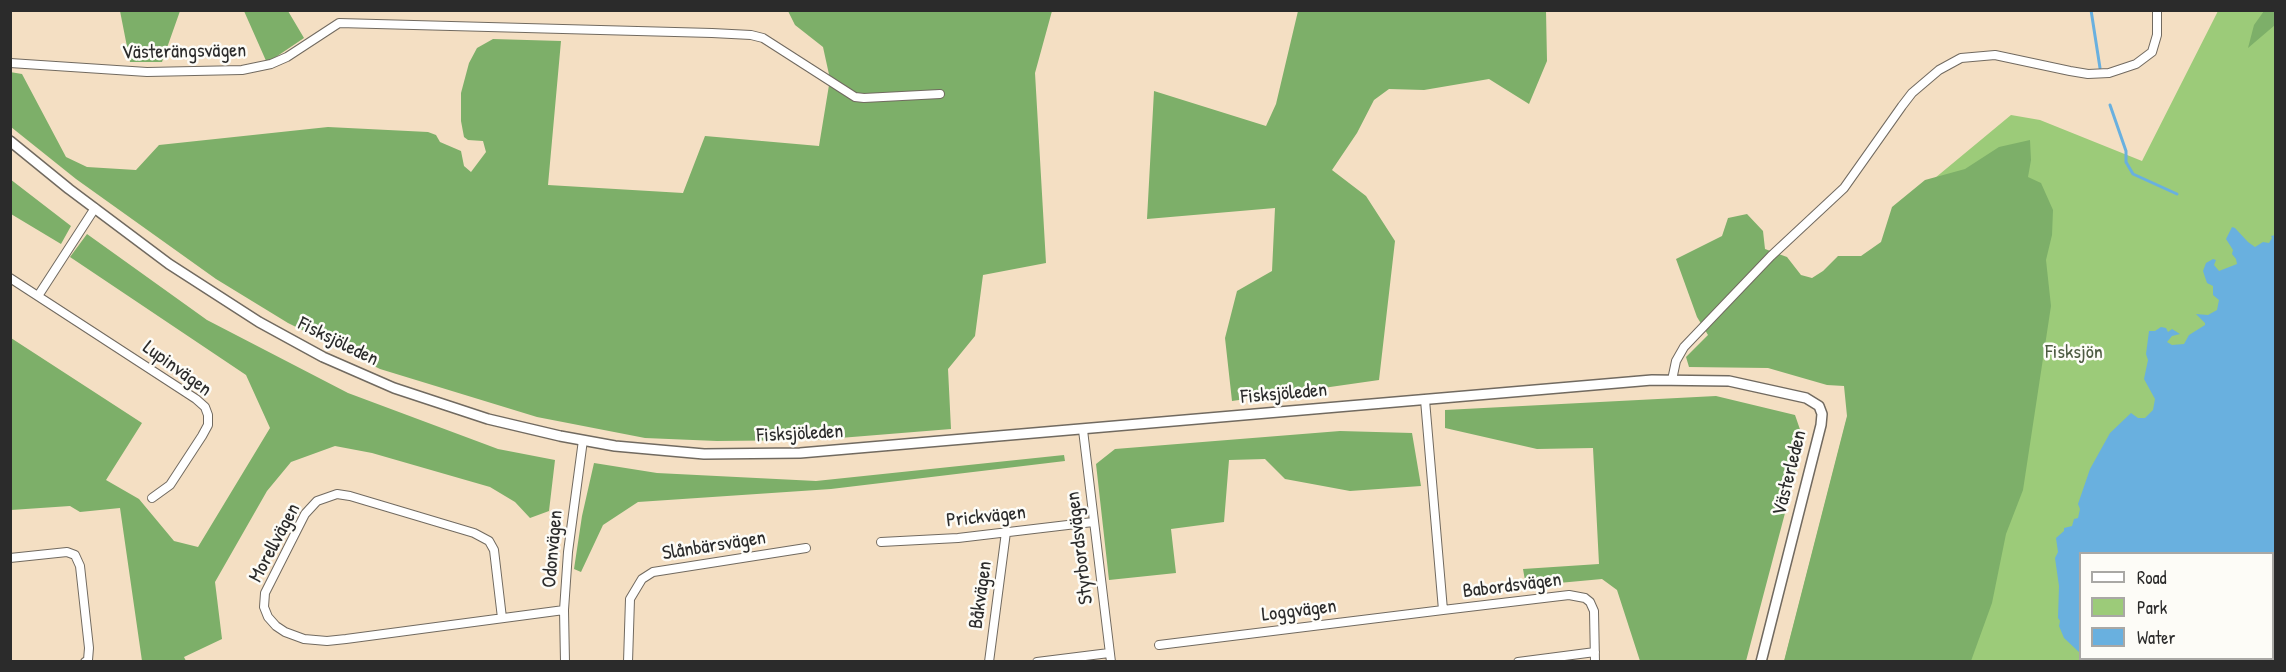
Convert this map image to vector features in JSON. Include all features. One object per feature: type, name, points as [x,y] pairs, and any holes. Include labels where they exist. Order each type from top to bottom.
[{"type":"street","points":[[1672,380],[1676,361],[1684,347],[1771,256],[1844,188],[1912,93],[1939,70],[1961,58],[1995,55],[2088,74],[2109,73],[2136,64],[2152,52],[2157,35],[2157,10]]},
{"type":"street","name":"Västerängsvägen","points":[[10,63],[147,72],[242,70],[271,64],[287,57],[339,23],[712,33],[751,35],[763,38],[855,97],[940,94]]},
{"type":"street","name":"Fisksjöleden","points":[[10,141],[169,264],[291,340],[355,372],[431,402],[488,419],[583,440],[674,452],[771,454],[1672,380]]},
{"type":"street","points":[[38,296],[95,208]]},
{"type":"street","name":"Lupinvägen","points":[[10,278],[205,407],[208,425],[202,436],[170,485],[153,498]]},
{"type":"street","name":"Västerleden","points":[[1672,380],[1709,379],[1758,386],[1806,398],[1819,406],[1821,414],[1815,448],[1761,662]]},
{"type":"street","name":"Babordsvägen","points":[[1425,400],[1443,610],[1577,595],[1590,602],[1594,611],[1595,662]]},
{"type":"street","name":"Styrbordsvägen","points":[[1083,430],[1110,657]]},
{"type":"street","name":"Odonvägen","points":[[565,662],[564,610],[572,514],[583,440]]},
{"type":"street","name":"Morellvägen","points":[[502,618],[494,550],[489,541],[474,533],[337,494],[317,501],[305,514],[265,593],[264,607],[268,617],[276,626],[304,639],[327,641],[564,610]]},
{"type":"street","name":"Prickvägen","points":[[881,542],[958,538],[1093,522]]},
{"type":"street","name":"Båkvägen","points":[[989,662],[1006,532]]},
{"type":"street","name":"Slånbärsvägen","points":[[628,662],[630,599],[642,579],[653,572],[807,548]]},
{"type":"street","points":[[10,558],[67,552],[75,555],[80,566],[89,648],[88,660],[85,662]]},
{"type":"street","name":"Loggvägen","points":[[1159,645],[1443,610]]},
{"type":"street","points":[[1518,662],[1595,652]]},
{"type":"street","points":[[1037,662],[1110,657]]},
{"type":"green space","points":[[120,11],[180,11],[162,62],[130,62]]},
{"type":"green space","points":[[244,11],[288,11],[304,38],[267,63]]},
{"type":"green space","points":[[788,11],[1052,11],[1035,73],[1046,263],[983,275],[975,336],[948,369],[951,429],[815,440],[717,441],[645,438],[537,417],[380,369],[288,323],[216,279],[76,179],[11,127],[10,72],[22,74],[66,157],[87,167],[136,170],[159,145],[328,127],[428,132],[436,135],[440,142],[461,151],[464,166],[471,172],[486,152],[483,141],[468,140],[464,137],[461,121],[461,93],[469,63],[477,48],[493,39],[561,41],[548,185],[683,193],[705,136],[819,146],[830,79],[823,47],[795,25]]},
{"type":"green space","points":[[1298,11],[1546,11],[1547,61],[1529,104],[1489,79],[1424,90],[1389,89],[1374,100],[1357,133],[1332,170],[1366,196],[1395,241],[1379,380],[1232,401],[1225,338],[1237,291],[1272,271],[1275,208],[1147,219],[1154,91],[1266,126],[1276,104]]},
{"type":"green space","name":"Fisksjön","points":[[2218,11],[2275,11],[2275,661],[1784,662],[1858,375],[1935,178],[2011,115],[2040,120],[2142,161]]},
{"type":"green space","points":[[2264,11],[2275,11],[2275,25],[2248,48],[2254,25]]},
{"type":"green space","points":[[2030,140],[2031,160],[2028,177],[2041,183],[2053,210],[2052,235],[2046,260],[2051,306],[2023,490],[2006,534],[1992,603],[1971,661],[1784,661],[1847,416],[1844,386],[1827,385],[1768,368],[1689,367],[1686,357],[1708,335],[1697,317],[1676,259],[1722,236],[1728,218],[1747,214],[1763,231],[1765,249],[1787,257],[1801,275],[1812,278],[1838,256],[1861,256],[1881,242],[1892,207],[1925,180],[1965,169],[1999,147]]},
{"type":"green space","points":[[10,179],[71,226],[61,244],[11,214]]},
{"type":"green space","points":[[87,234],[207,320],[348,393],[498,449],[555,460],[549,511],[530,518],[515,502],[490,487],[372,453],[335,446],[291,462],[267,491],[215,582],[222,639],[184,657],[186,661],[142,661],[120,508],[80,512],[70,506],[11,510],[11,338],[142,423],[106,480],[139,499],[174,541],[198,547],[270,428],[246,375],[70,257]]},
{"type":"green space","points":[[1716,396],[1795,415],[1804,441],[1746,661],[1640,661],[1617,590],[1602,579],[1526,586],[1523,569],[1599,564],[1593,448],[1537,449],[1445,428],[1445,410]]},
{"type":"green space","points":[[1340,431],[1412,433],[1421,486],[1350,491],[1285,479],[1265,459],[1229,460],[1224,522],[1171,529],[1176,573],[1109,580],[1096,464],[1115,449]]},
{"type":"green space","points":[[1064,455],[1065,461],[831,489],[638,502],[603,525],[581,572],[574,569],[582,516],[594,463],[657,473],[816,481]]},
{"type":"water","name":"Fisksjön","points":[[2232,227],[2255,247],[2263,242],[2269,243],[2271,236],[2275,235],[2275,653],[2274,552],[2079,552],[2079,652],[2064,638],[2059,626],[2056,538],[2064,531],[2064,528],[2072,526],[2074,519],[2078,518],[2080,509],[2078,504],[2090,469],[2110,433],[2131,413],[2138,418],[2145,418],[2153,410],[2155,399],[2144,379],[2148,360],[2146,354],[2149,331],[2155,331],[2161,327],[2166,328],[2168,332],[2172,329],[2180,334],[2172,336],[2167,342],[2172,345],[2184,344],[2189,335],[2205,325],[2196,314],[2208,315],[2217,310],[2219,300],[2213,295],[2213,286],[2207,283],[2203,271],[2206,263],[2213,259],[2216,260],[2214,265],[2219,271],[2237,264],[2232,254],[2233,250],[2226,239]]},
{"type":"water","points":[[2084,660],[2264,661],[2084,662]]},
{"type":"waterway","points":[[2091,10],[2100,68]]},
{"type":"waterway","points":[[2110,105],[2126,151],[2126,162],[2133,174],[2177,194]]}]
